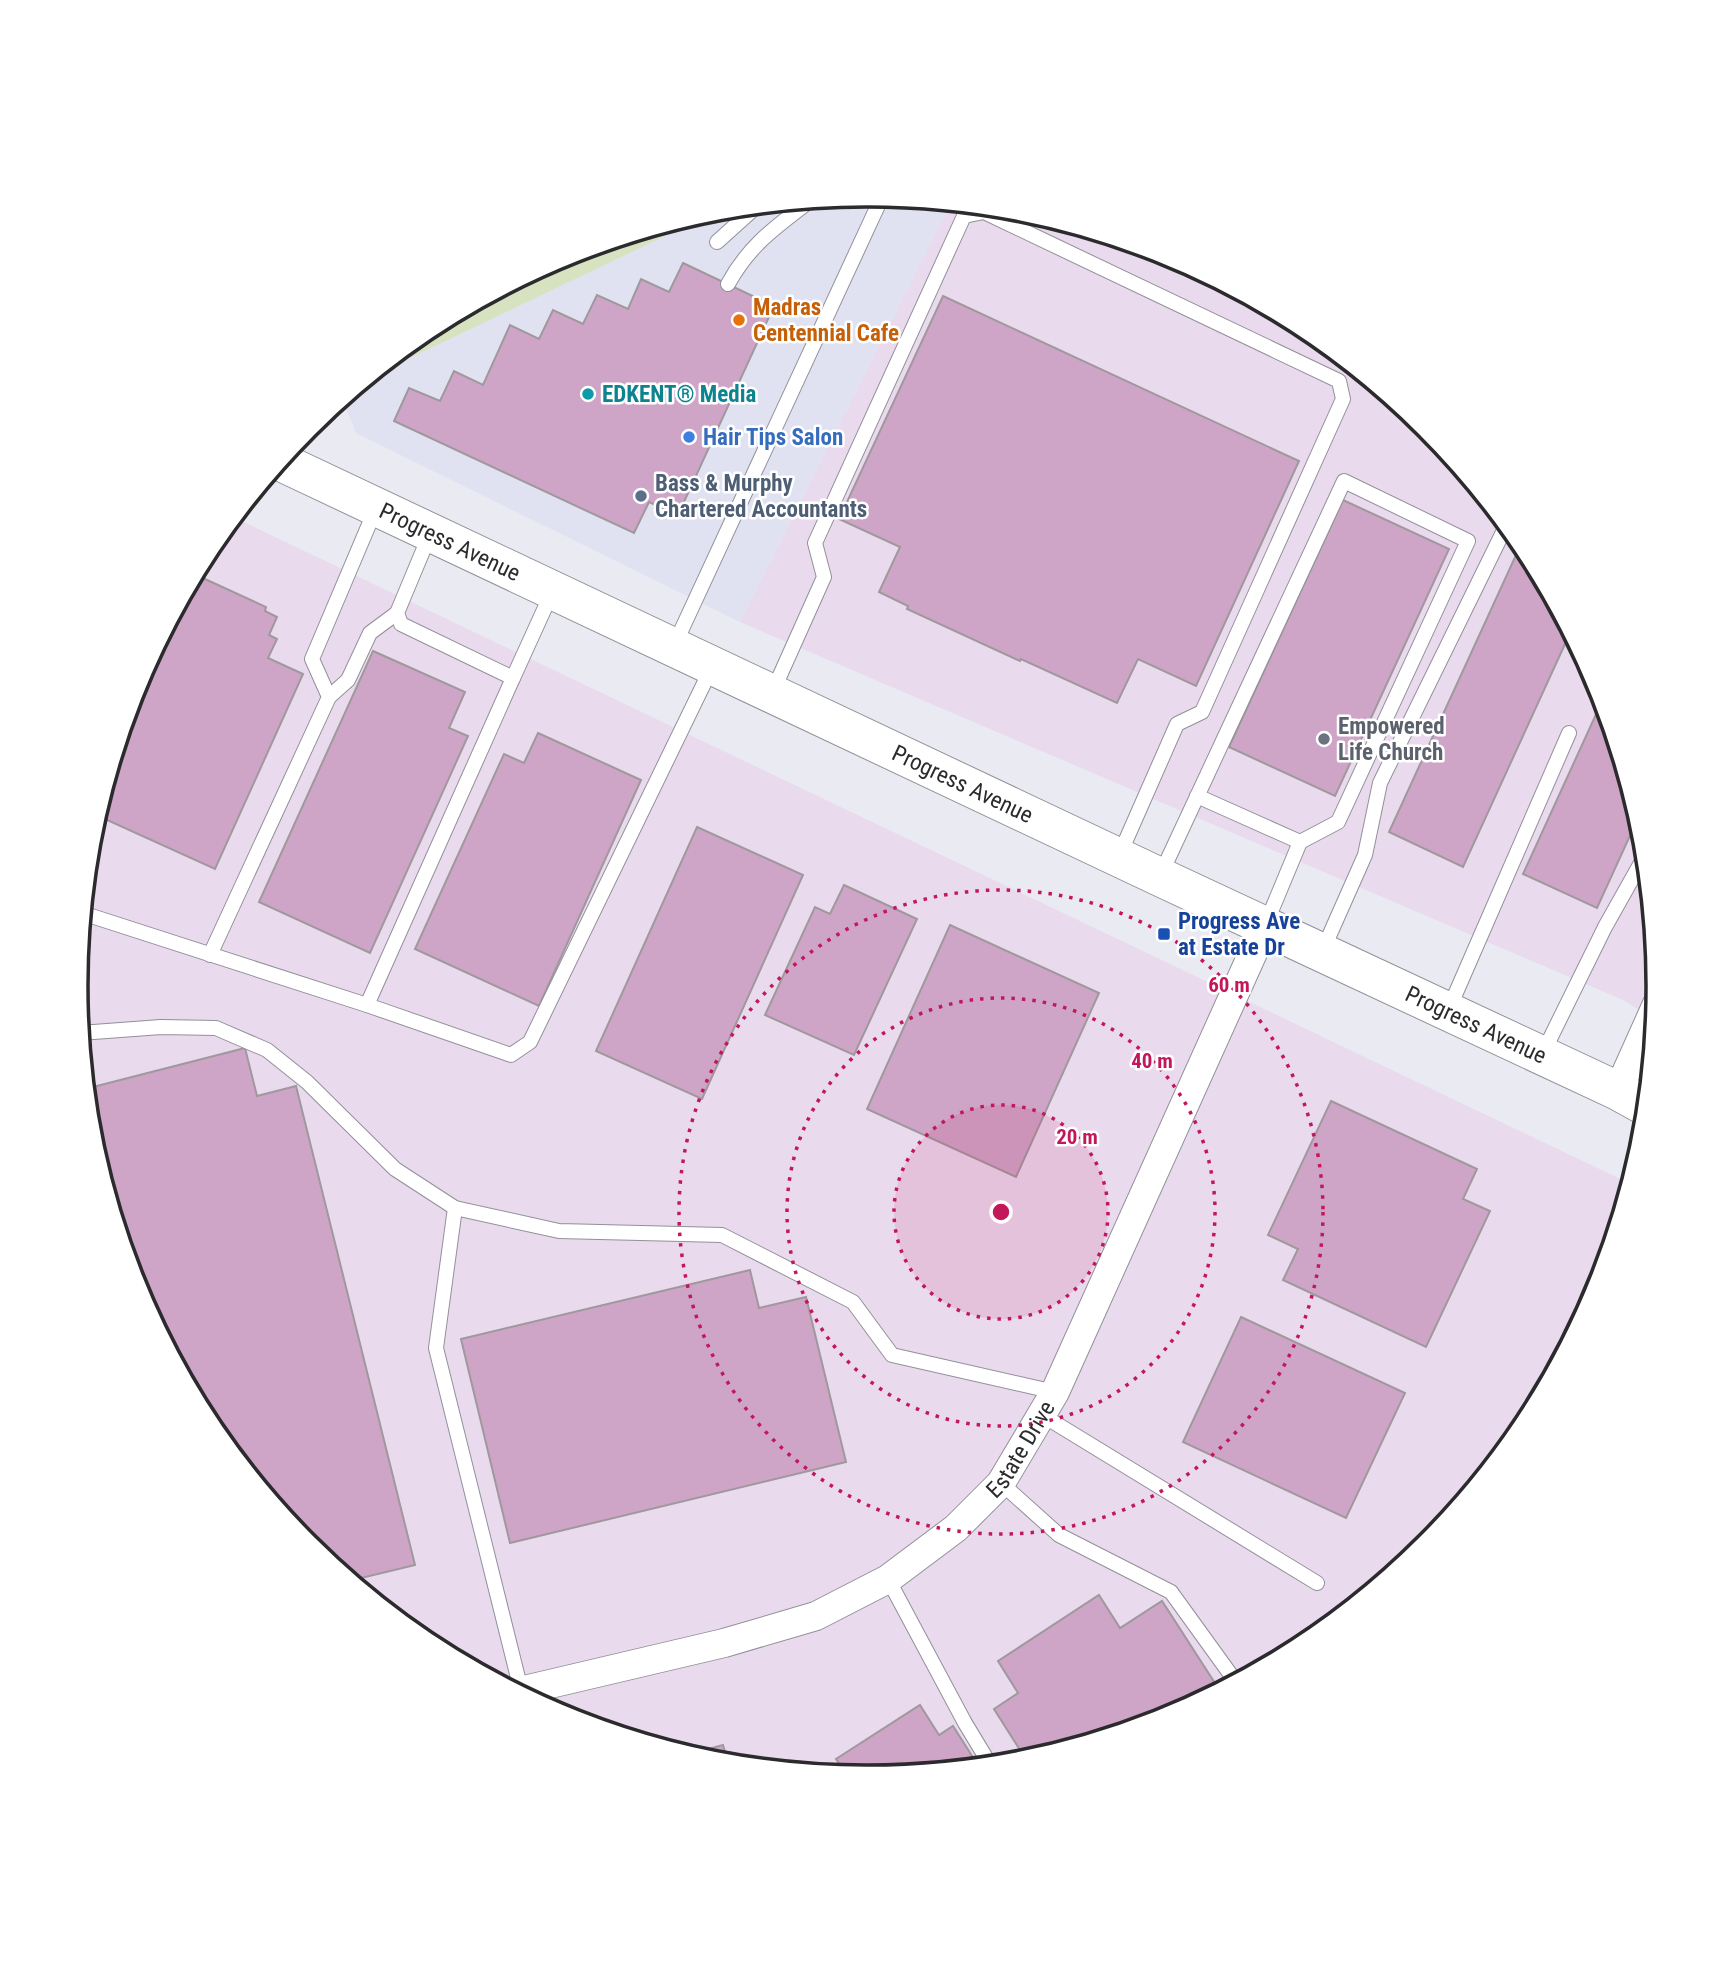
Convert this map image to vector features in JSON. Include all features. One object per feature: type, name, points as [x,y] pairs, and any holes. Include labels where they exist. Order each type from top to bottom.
[{"type":"main road","name":"Progress Avenue","points":[[288,465],[1632,1099]]},
{"type":"street","name":"Estate Drive","points":[[528,1689],[724,1643],[816,1616],[888,1579],[956,1528],[1001,1483],[1048,1404],[1265,926]]},
{"type":"street","points":[[1632,1099],[1643,1057]]},
{"type":"lane","points":[[674,648],[877,207]]},
{"type":"lane","points":[[728,284],[739,263],[766,234],[797,211]]},
{"type":"lane","points":[[772,694],[824,577],[815,543],[964,216],[972,214]]},
{"type":"lane","points":[[717,242],[744,217]]},
{"type":"lane","points":[[998,219],[1339,381],[1343,399],[1202,712],[1177,724],[1118,858]]},
{"type":"lane","points":[[1160,877],[1344,481],[1468,541],[1338,822],[1300,842],[1265,926]]},
{"type":"lane","points":[[328,697],[312,659],[377,507]]},
{"type":"lane","points":[[210,955],[328,697],[348,680],[370,633],[397,613],[431,533]]},
{"type":"lane","points":[[1321,953],[1365,855],[1380,783],[1502,535]]},
{"type":"lane","points":[[367,1005],[553,590]]},
{"type":"lane","points":[[397,613],[401,624],[513,678]]},
{"type":"lane","points":[[91,916],[512,1055],[530,1042],[713,665]]},
{"type":"lane","points":[[1447,1012],[1569,733]]},
{"type":"lane","points":[[1198,796],[1300,842]]},
{"type":"lane","points":[[1542,1056],[1605,927],[1637,869]]},
{"type":"lane","points":[[89,1032],[161,1027],[216,1028],[267,1049],[307,1082],[395,1168],[455,1209],[559,1231],[722,1235],[853,1302],[892,1354],[1048,1404],[1317,1583]]},
{"type":"lane","points":[[455,1209],[436,1348],[516,1683]]},
{"type":"lane","points":[[1001,1483],[1059,1535],[1171,1592],[1232,1675]]},
{"type":"lane","points":[[888,1579],[985,1756]]},
{"type":"shaded area","points":[[867,207],[947,212],[740,622],[356,433],[346,407],[398,364],[667,234],[715,222],[816,209]]},
{"type":"shaded area","points":[[947,212],[1019,222],[1069,234],[1118,248],[1165,266],[1257,311],[1342,368],[1418,435],[1453,473],[1515,553],[1566,642],[1587,688],[1620,785],[1632,834],[1640,885],[1645,936],[1645,1014],[1623,1000],[740,622]]},
{"type":"shaded area","points":[[242,521],[1622,1180],[1587,1285],[1542,1376],[1515,1420],[1453,1500],[1418,1538],[1381,1573],[1300,1635],[1212,1686],[1165,1707],[1118,1725],[1019,1751],[969,1759],[867,1766],[765,1759],[715,1751],[616,1725],[569,1707],[477,1662],[434,1635],[353,1573],[316,1538],[281,1500],[219,1420],[168,1331],[147,1285],[129,1237],[102,1139],[89,1037],[88,986],[89,936],[102,834],[129,736],[147,688],[192,597]]},
{"type":"green space","points":[[667,234],[398,364],[477,311],[522,287],[616,248]]},
{"type":"building","name":"EDKENT® Media","points":[[683,263],[774,306],[678,515],[649,502],[634,533],[394,421],[409,388],[440,401],[454,371],[483,385],[510,325],[539,339],[553,310],[583,324],[597,295],[628,309],[641,279],[669,292]]},
{"type":"building","points":[[943,296],[1299,461],[1196,686],[1138,659],[1117,703],[907,609],[908,606],[879,592],[900,547],[839,519]]},
{"type":"building","points":[[1343,500],[1449,549],[1335,796],[1229,747]]},
{"type":"building","points":[[1516,555],[1566,642],[1463,867],[1389,832]]},
{"type":"building","points":[[203,578],[266,607],[265,611],[277,617],[269,635],[277,639],[268,658],[303,674],[215,869],[106,819],[129,736],[147,688],[168,642]]},
{"type":"building","points":[[373,651],[465,692],[449,728],[468,736],[370,953],[259,902]]},
{"type":"building","points":[[1596,713],[1620,785],[1632,832],[1597,908],[1523,874]]},
{"type":"building","points":[[538,733],[641,780],[539,1006],[415,949],[504,754],[524,763]]},
{"type":"building","points":[[697,827],[803,875],[702,1099],[596,1051]]},
{"type":"building","points":[[844,885],[917,919],[854,1055],[765,1015],[815,907],[830,914]]},
{"type":"building","points":[[950,925],[1099,993],[1016,1177],[867,1109]]},
{"type":"building","points":[[245,1048],[257,1096],[296,1086],[415,1565],[360,1578],[316,1538],[281,1500],[219,1420],[168,1331],[147,1285],[114,1188],[102,1139],[94,1087]]},
{"type":"building","points":[[1331,1101],[1477,1169],[1463,1199],[1490,1211],[1426,1347],[1283,1280],[1298,1249],[1268,1235]]},
{"type":"building","points":[[750,1270],[759,1308],[806,1297],[846,1462],[510,1543],[461,1339]]},
{"type":"building","points":[[1241,1317],[1405,1393],[1346,1518],[1183,1442]]},
{"type":"building","points":[[1099,1595],[1120,1628],[1162,1601],[1216,1684],[1118,1725],[1020,1751],[994,1709],[1018,1693],[998,1661]]},
{"type":"building","points":[[920,1705],[939,1735],[953,1726],[973,1758],[867,1766],[840,1765],[836,1759]]},
{"type":"building","points":[[723,1745],[725,1753],[715,1751],[707,1749]]},
{"type":"place","name":"Madras Centennial Cafe","points":[[739,320]]},
{"type":"place","name":"EDKENT® Media","points":[[588,394]]},
{"type":"place","name":"Hair Tips Salon","points":[[689,437]]},
{"type":"place","name":"Bass & Murphy Chartered Accountants","points":[[641,496]]},
{"type":"place","name":"Empowered Life Church","points":[[1324,739]]},
{"type":"place","name":"Progress Ave at Estate Dr","points":[[1164,934]]}]
